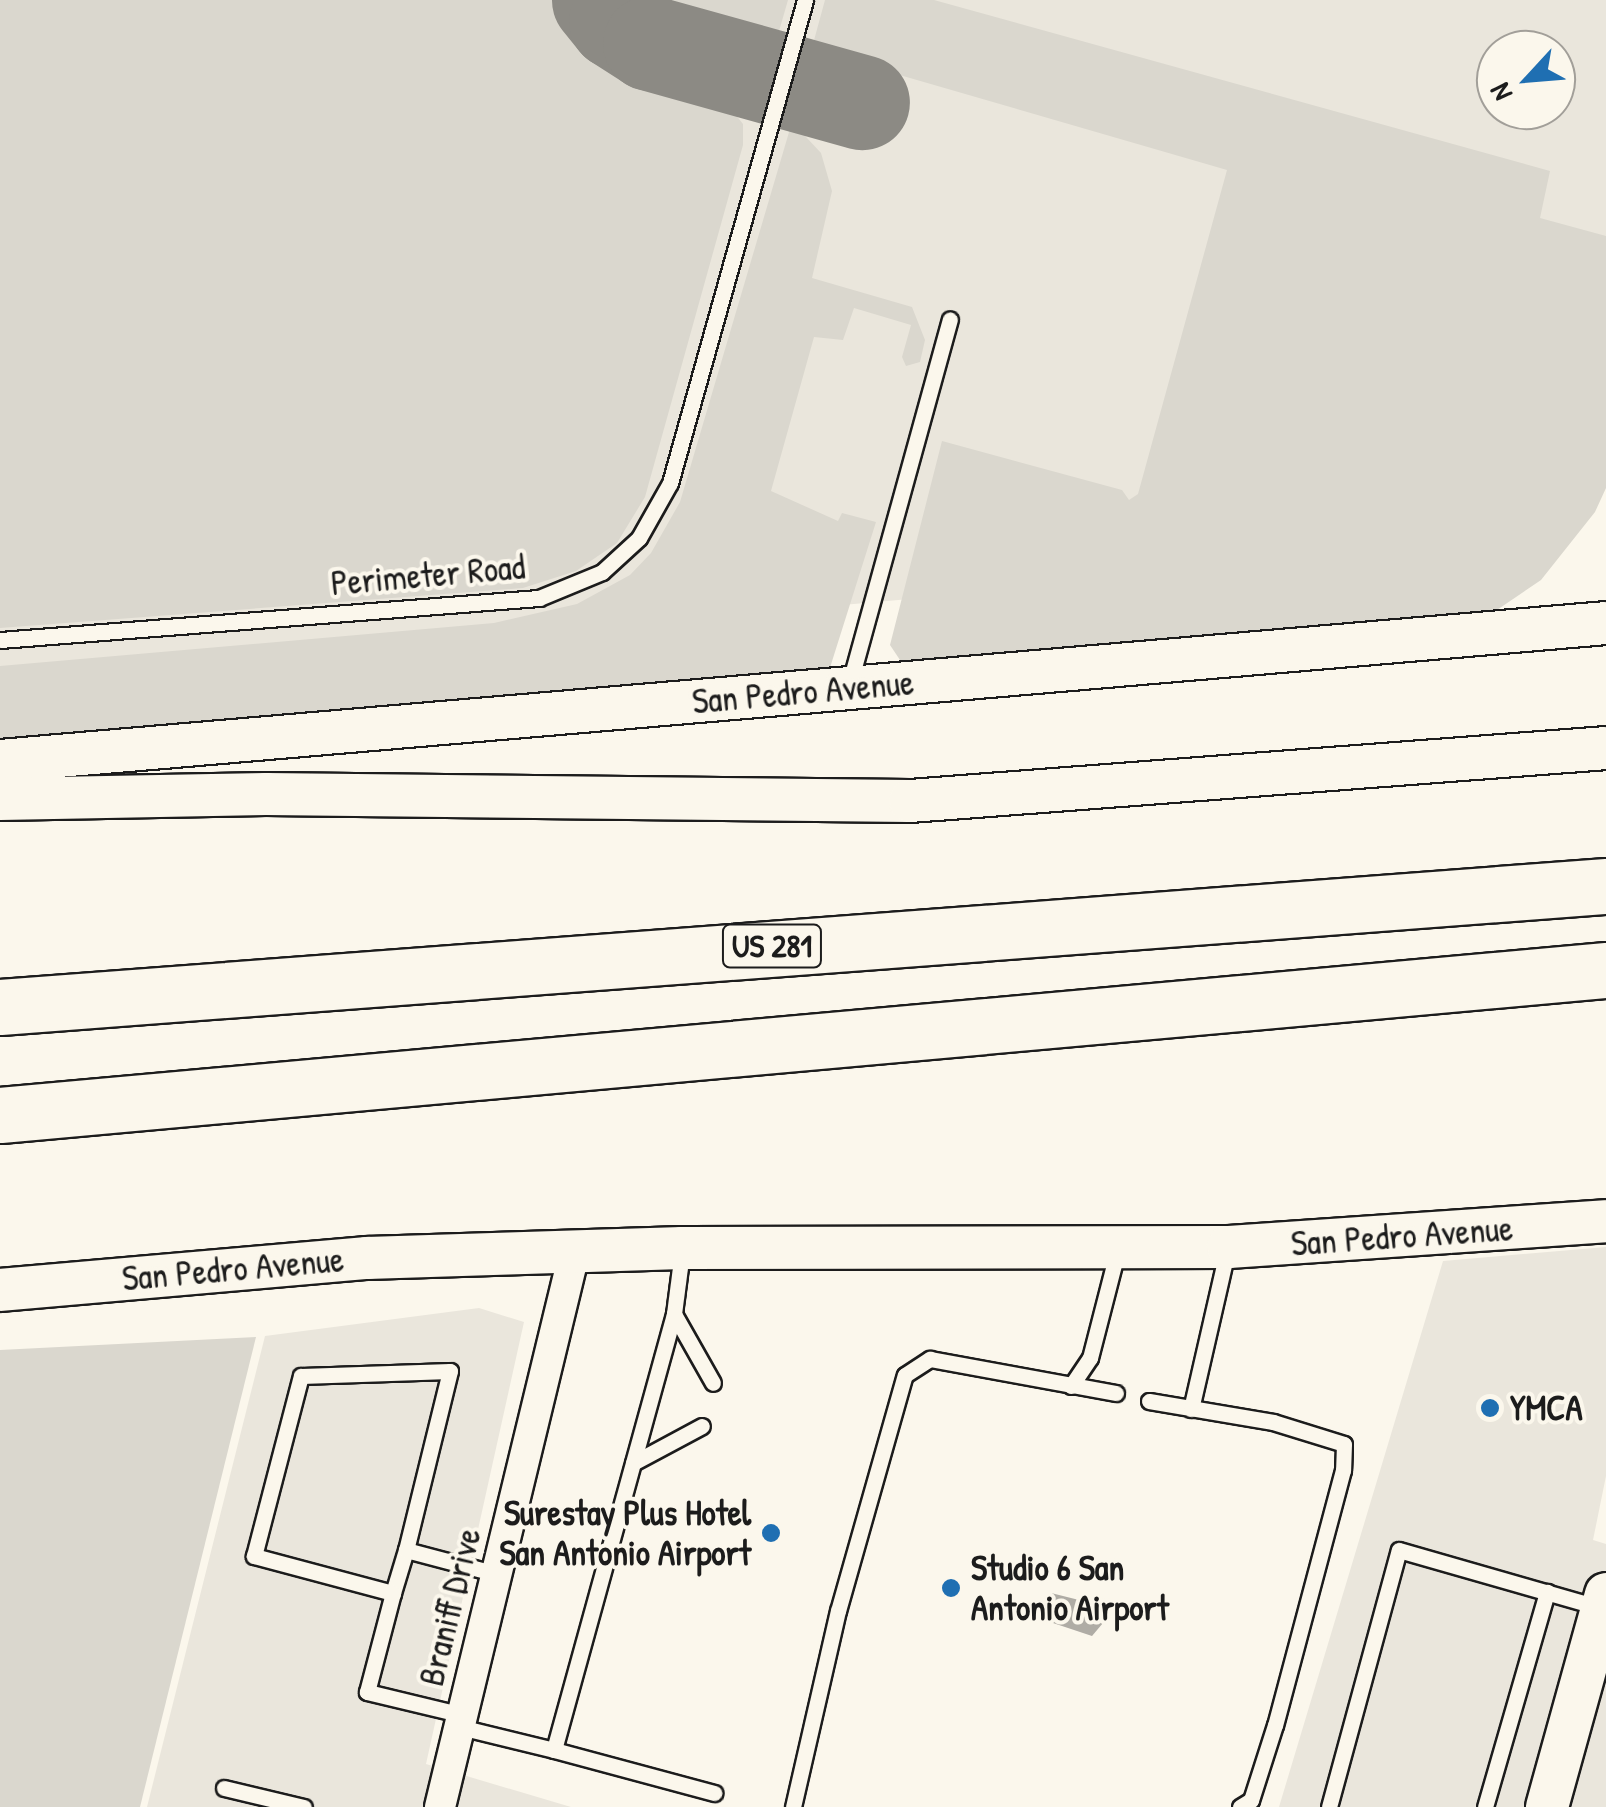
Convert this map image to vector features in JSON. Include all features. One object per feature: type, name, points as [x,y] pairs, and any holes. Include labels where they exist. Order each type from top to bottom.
[{"type":"highway","name":"US 281","points":[[0,1007],[1606,886]]},
{"type":"highway","points":[[0,1115],[1606,970]]},
{"type":"main road","name":"San Pedro Avenue","points":[[0,761],[1606,624]]},
{"type":"main road","points":[[0,799],[266,794],[876,802],[1132,789],[1606,748]]},
{"type":"main road","name":"San Pedro Avenue","points":[[0,1290],[280,1263],[576,1250],[1228,1247],[1606,1221]]},
{"type":"main road","points":[[1547,1807],[1604,1601]]},
{"type":"street","name":"Braniff Drive","points":[[440,1807],[576,1250]]},
{"type":"lane","name":"Perimeter Road","points":[[0,640],[539,598],[602,572],[639,538],[670,484],[805,0]]},
{"type":"lane","points":[[849,688],[950,320]]},
{"type":"lane","points":[[1190,1409],[1228,1247]]},
{"type":"lane","points":[[554,1750],[674,1314],[682,1248]]},
{"type":"lane","points":[[1071,1386],[1090,1358],[1118,1250]]},
{"type":"lane","points":[[674,1314],[713,1383]]},
{"type":"lane","points":[[793,1807],[838,1611],[905,1375],[930,1359],[1116,1393]]},
{"type":"lane","points":[[393,1593],[254,1556],[302,1376],[450,1370],[406,1550],[367,1692],[554,1750],[714,1793]]},
{"type":"lane","points":[[1149,1400],[1273,1422],[1344,1444],[1344,1470],[1276,1724],[1251,1800],[1240,1807]]},
{"type":"lane","points":[[633,1464],[702,1426]]},
{"type":"lane","points":[[406,1550],[497,1574]]},
{"type":"lane","points":[[1330,1807],[1399,1550],[1547,1592],[1604,1601]]},
{"type":"lane","points":[[1486,1807],[1547,1592]]},
{"type":"lane","points":[[224,1788],[304,1807]]},
{"type":"shaded area","points":[[0,0],[1606,0],[1606,443],[1453,550],[0,681]]},
{"type":"shaded area","points":[[0,0],[562,0],[578,29],[615,66],[731,109],[743,124],[743,145],[645,497],[617,543],[576,571],[523,588],[0,628]]},
{"type":"shaded area","points":[[641,0],[788,0],[775,45],[677,18]]},
{"type":"shaded area","points":[[825,0],[934,0],[1550,171],[1540,218],[1606,236],[1606,488],[1595,512],[1541,580],[1491,614],[906,669],[890,645],[942,441],[1122,490],[1129,500],[1138,494],[1227,170],[872,67],[810,55]]},
{"type":"shaded area","points":[[792,122],[821,153],[832,191],[812,278],[912,307],[925,340],[920,362],[906,366],[902,357],[911,325],[854,308],[843,340],[814,337],[771,491],[838,521],[842,513],[876,522],[828,674],[0,749],[0,666],[494,623],[577,604],[630,575],[651,553],[680,502]]},
{"type":"shaded area","points":[[1606,1247],[1606,1476],[1593,1540],[1606,1544],[1606,1807],[1279,1807],[1443,1261]]},
{"type":"shaded area","points":[[479,1308],[524,1322],[426,1764],[571,1807],[147,1807],[265,1336]]},
{"type":"shaded area","points":[[256,1337],[140,1807],[0,1807],[0,1350]]},
{"type":"shaded area","points":[[1051,1593],[1099,1605],[1103,1623],[1092,1636],[1044,1620]]},
{"type":"taxiway","points":[[599,0],[616,21],[650,43],[862,102]]},
{"type":"place","name":"YMCA","points":[[1490,1408]]},
{"type":"place","name":"Surestay Plus Hotel San Antonio Airport","points":[[771,1533]]},
{"type":"place","name":"Studio 6 San Antonio Airport","points":[[951,1588]]}]
